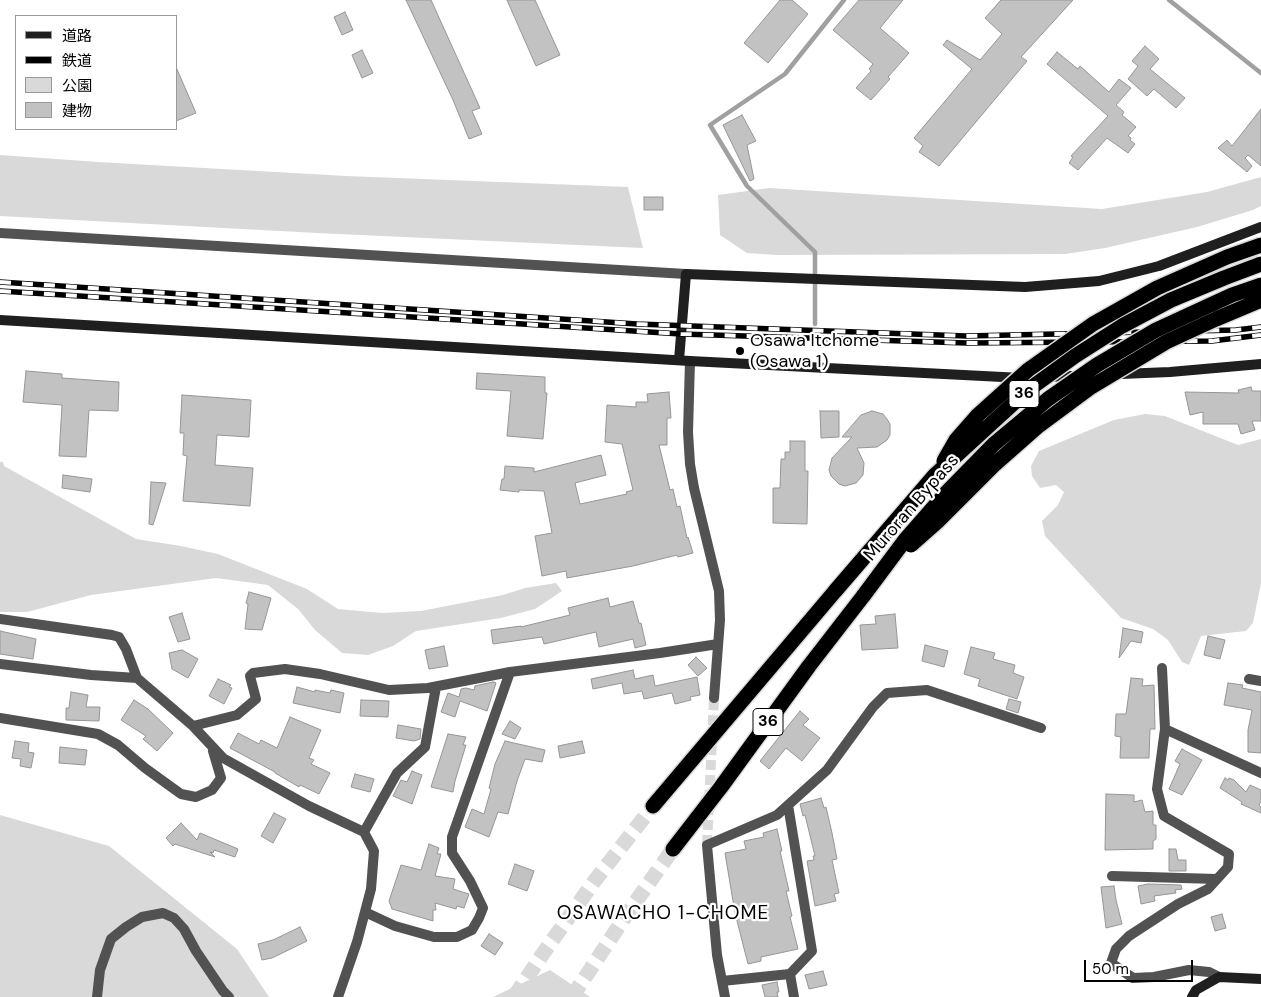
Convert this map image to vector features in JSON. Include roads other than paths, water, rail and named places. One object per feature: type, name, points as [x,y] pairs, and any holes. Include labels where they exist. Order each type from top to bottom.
[{"type":"highway","points":[[935,476],[956,440],[978,415],[1036,364],[1093,324],[1158,288],[1227,257],[1261,245]]},
{"type":"highway","name":"Muroran Bypass","points":[[653,806],[935,476],[1028,390],[1075,356],[1122,326],[1171,300],[1261,264]]},
{"type":"highway","name":"Muroran Bypass","points":[[673,849],[721,787],[809,666],[906,540],[947,492],[994,444],[1048,399],[1097,365],[1156,330],[1232,295],[1261,285]]},
{"type":"highway","points":[[882,571],[937,522],[995,464],[1037,427],[1091,387],[1166,342],[1261,300]]},
{"type":"street","points":[[0,233],[686,274],[1025,287],[1099,282],[1159,266],[1261,228]]},
{"type":"street","points":[[679,360],[686,274]]},
{"type":"street","points":[[0,320],[690,361],[1020,378],[1170,372],[1261,364]]},
{"type":"street","points":[[690,361],[688,432],[690,464],[719,591],[720,620],[714,698]]},
{"type":"street","points":[[0,619],[112,635],[119,638],[126,649],[137,678],[192,726],[223,758],[309,806],[364,832],[374,852],[372,889],[338,997]]},
{"type":"street","points":[[192,726],[237,715],[256,699],[250,676],[253,673],[285,669],[320,674],[389,690],[436,687],[510,672],[718,644]]},
{"type":"street","points":[[0,664],[91,675],[137,678]]},
{"type":"street","points":[[1162,668],[1165,729],[1157,789],[1164,816],[1229,854],[1228,867],[1208,889],[1178,904],[1130,936],[1116,948],[1111,963],[1133,978],[1154,977],[1189,970],[1209,972],[1219,977],[1261,979]]},
{"type":"street","points":[[365,912],[395,926],[434,937],[457,937],[472,930],[483,908],[470,881],[452,853],[452,837],[510,672]]},
{"type":"street","points":[[1250,679],[1261,681]]},
{"type":"street","points":[[364,832],[398,774],[425,747],[436,687]]},
{"type":"street","points":[[725,997],[718,954],[707,845],[777,814],[788,805],[827,770],[873,707],[887,693],[927,690],[1041,728]]},
{"type":"street","points":[[0,718],[98,734],[118,745],[145,768],[181,794],[196,798],[212,790],[221,778],[212,747]]},
{"type":"street","points":[[1165,729],[1261,773]]},
{"type":"street","points":[[722,981],[790,974],[812,951],[788,805]]},
{"type":"street","points":[[1112,876],[1217,879]]},
{"type":"street","points":[[97,997],[100,970],[111,939],[126,926],[142,917],[163,913],[174,918],[184,929],[196,951],[229,997]]},
{"type":"street","points":[[790,974],[794,997]]},
{"type":"street","points":[[1192,997],[1196,990],[1219,977]]},
{"type":"waterway","points":[[815,324],[815,252],[747,186],[710,125],[785,74],[844,0]]},
{"type":"waterway","points":[[1169,0],[1261,73]]},
{"type":"tunnel","points":[[707,845],[714,698]]},
{"type":"tunnel","points":[[514,997],[593,883],[653,806]]},
{"type":"tunnel","points":[[572,997],[673,849]]},
{"type":"railway","points":[[0,282],[637,324],[966,336],[1236,330],[1261,327]]},
{"type":"railway","points":[[0,291],[681,334],[967,343],[1212,341],[1261,335]]},
{"type":"place","name":"Osawa Itchome (Osawa 1)","points":[[740,351]]},
{"type":"district","name":"OSAWACHO 1-CHOME","points":[[663,914]]}]
